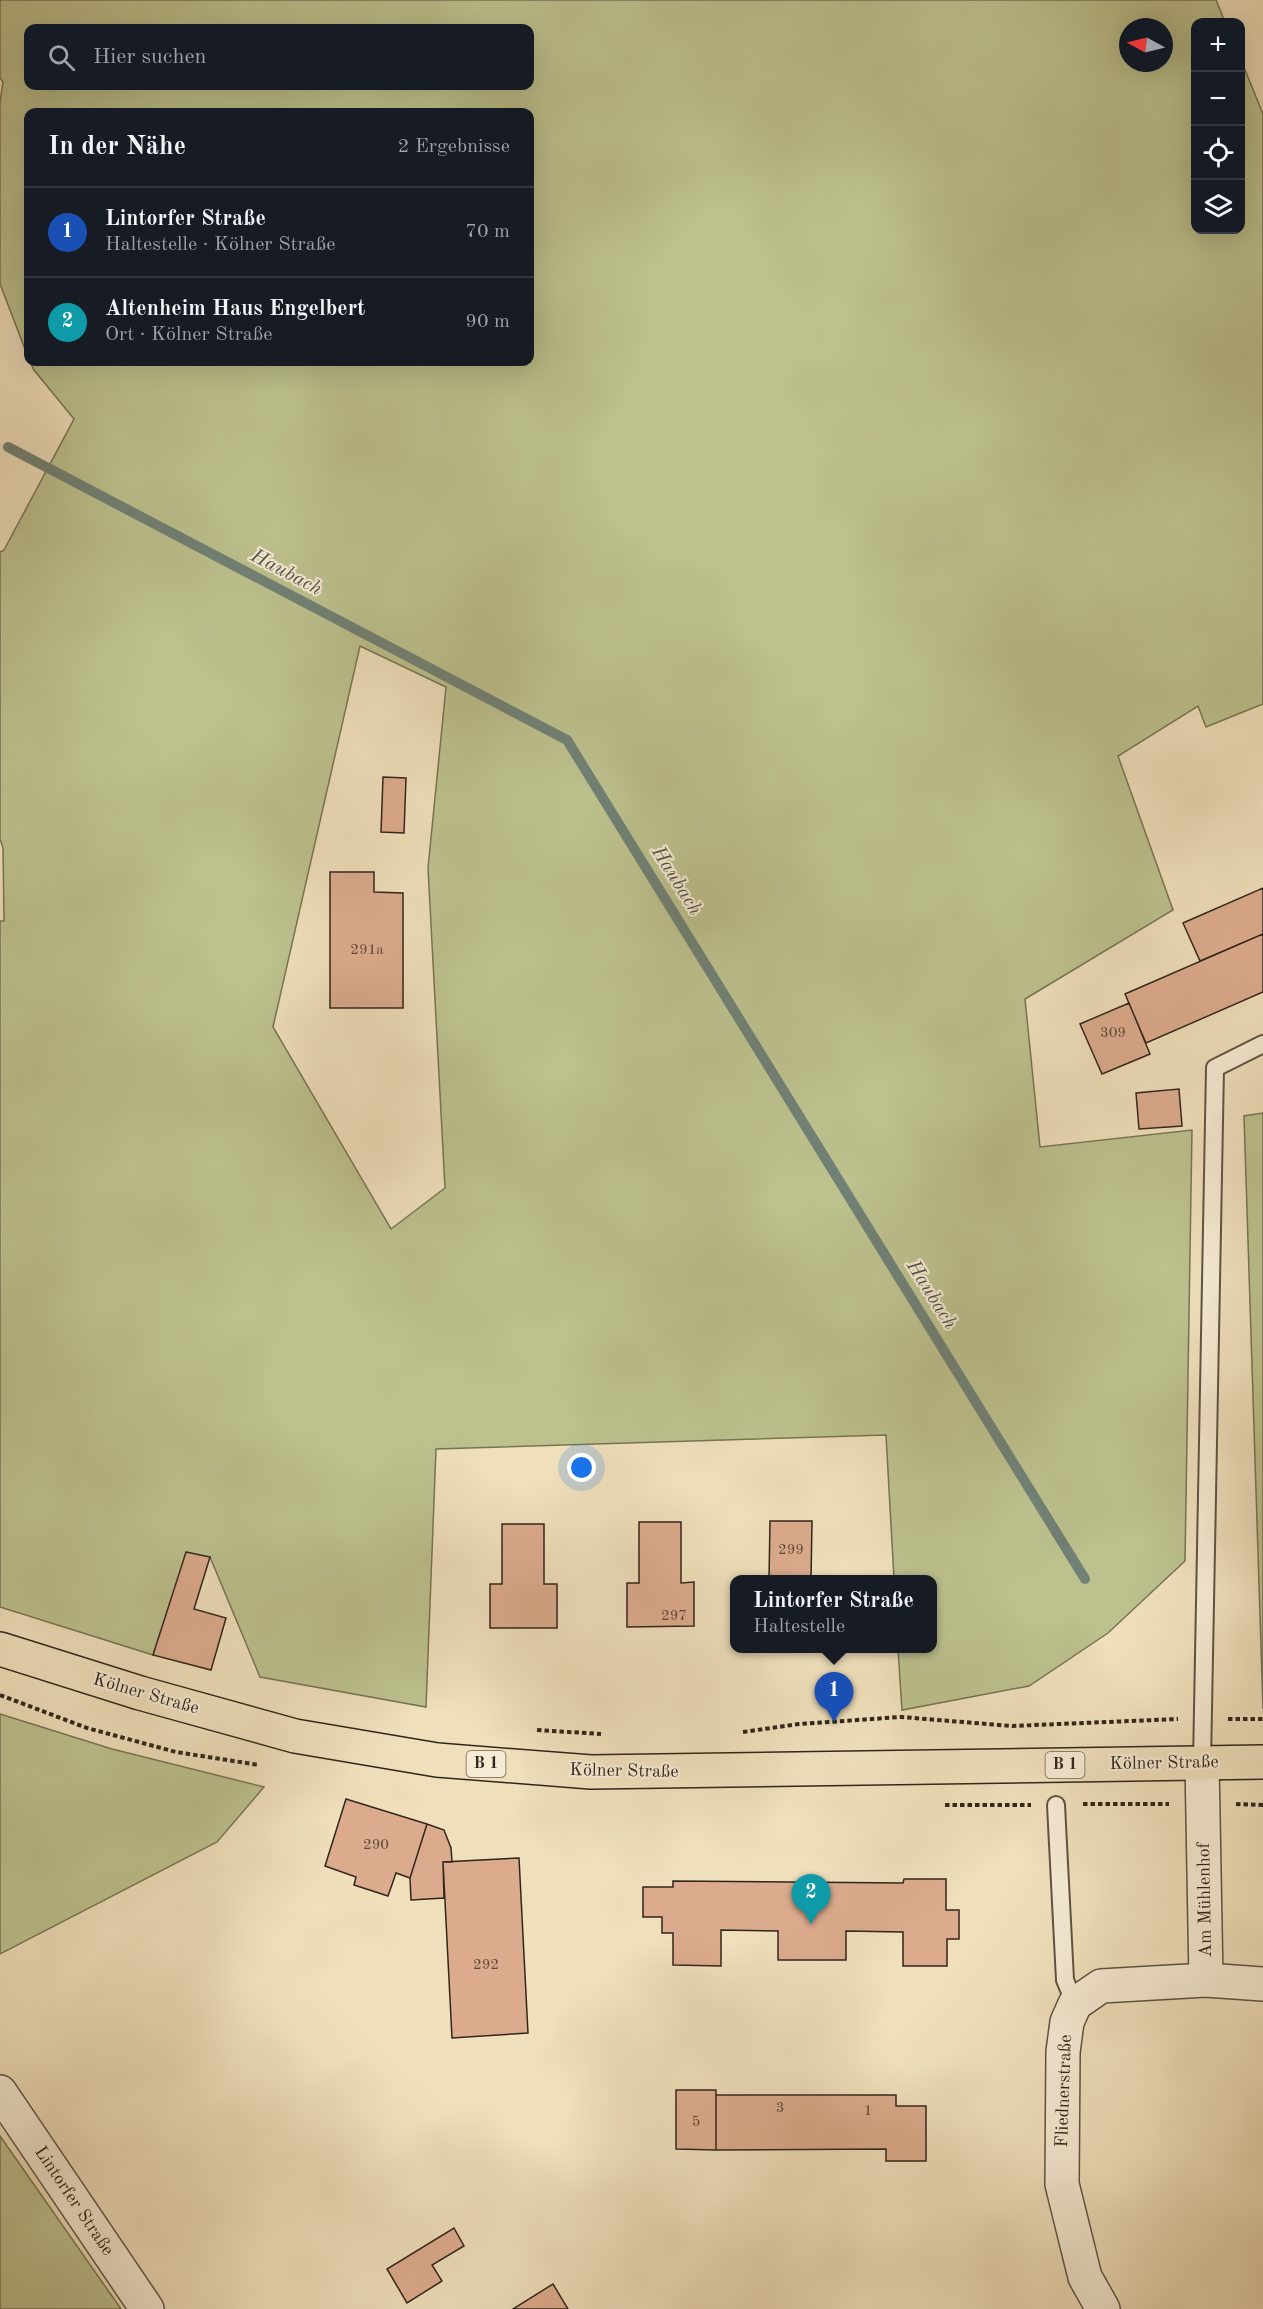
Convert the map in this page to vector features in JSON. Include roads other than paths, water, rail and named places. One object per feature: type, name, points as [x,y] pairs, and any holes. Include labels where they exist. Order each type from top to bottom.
[{"type":"main road","name":"Kölner Straße","points":[[0,1649],[140,1693],[295,1736],[437,1760],[591,1772],[1263,1762]]},
{"type":"street","name":"Am Mühlenhof","points":[[1202,1763],[1206,1980],[1263,1984]]},
{"type":"street","points":[[1075,2004],[1101,1986],[1206,1980]]},
{"type":"street","name":"Fliednerstraße","points":[[1075,2004],[1067,2022],[1063,2052],[1062,2184],[1085,2277],[1103,2309]]},
{"type":"street","name":"Lintorfer Straße","points":[[0,2092],[147,2309]]},
{"type":"lane","points":[[1202,1763],[1215,1068],[1263,1044]]},
{"type":"lane","points":[[1056,1805],[1065,1980],[1075,2004]]},
{"type":"waterway","name":"Haubach","points":[[8,447],[567,740],[1085,1579]]},
{"type":"place","name":"Lintorfer Straße","points":[[834,1722]]},
{"type":"place","name":"Altenheim Haus Engelbert","points":[[811,1924]]}]
